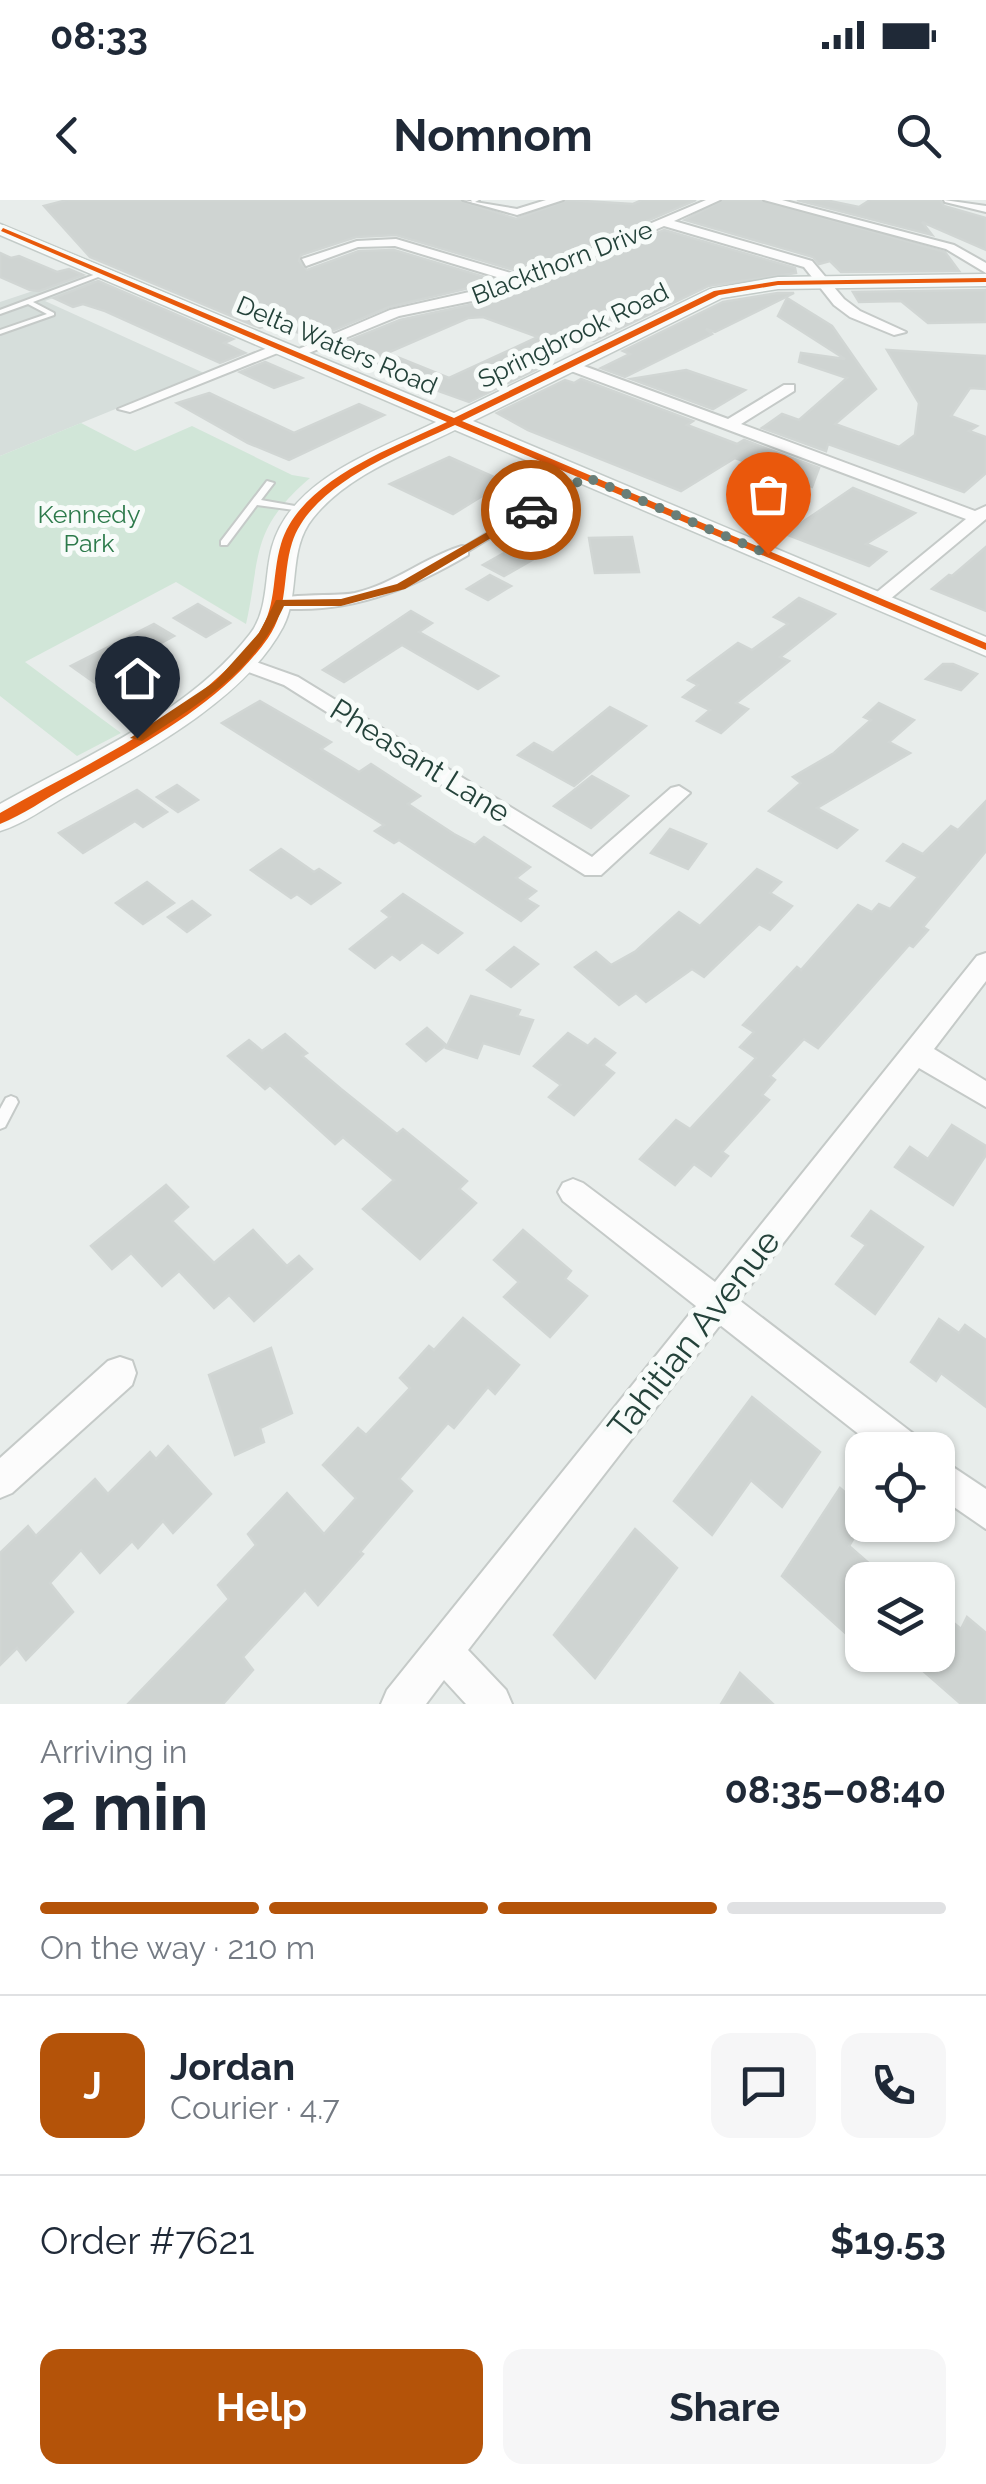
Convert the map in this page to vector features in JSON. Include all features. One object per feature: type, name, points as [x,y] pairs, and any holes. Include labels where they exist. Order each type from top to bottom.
[{"type":"street","points":[[473,200],[517,212],[558,200]]},
{"type":"street","name":"Blackthorn Drive","points":[[126,409],[395,312],[482,298],[715,200]]},
{"type":"street","points":[[769,200],[950,247],[986,270]]},
{"type":"street","points":[[949,200],[986,209]]},
{"type":"street","points":[[664,222],[796,258],[815,268],[839,302],[855,314],[898,332]]},
{"type":"street","name":"Delta Waters Road","points":[[0,229],[986,647]]},
{"type":"street","points":[[306,262],[358,244],[396,242],[524,281]]},
{"type":"street","name":"Springbrook Road","points":[[0,819],[221,684],[265,634],[280,603],[283,555],[290,531],[306,510],[352,472],[717,293],[755,285],[986,280]]},
{"type":"street","points":[[568,365],[981,514]]},
{"type":"street","points":[[729,425],[789,388]]},
{"type":"street","points":[[877,601],[981,514]]},
{"type":"street","points":[[280,603],[341,602],[373,596],[401,586],[462,551]]},
{"type":"street","name":"Pheasant Lane","points":[[242,663],[291,681],[592,869],[679,793]]},
{"type":"street","name":"Tahitian Avenue","points":[[401,1704],[986,962]]},
{"type":"street","points":[[916,1052],[986,1095]]},
{"type":"street","points":[[573,1192],[883,1432]]},
{"type":"street","points":[[0,1481],[120,1373]]},
{"type":"street","points":[[955,1487],[986,1512]]},
{"type":"street","points":[[443,1651],[492,1704]]},
{"type":"lane","points":[[0,312],[104,273]]},
{"type":"lane","points":[[0,332],[52,314],[27,301]]},
{"type":"lane","points":[[462,551],[586,477]]},
{"type":"lane","points":[[224,543],[270,483]]},
{"type":"lane","points":[[255,502],[306,510]]},
{"type":"lane","points":[[0,1123],[11,1102]]},
{"type":"shaded area","points":[[81,275],[98,282],[45,301],[204,373],[0,456],[0,302]]},
{"type":"green space","name":"Kennedy Park","points":[[81,423],[135,451],[192,426],[292,475],[310,478],[290,496],[267,530],[246,624],[176,582],[25,662],[121,733],[77,756],[0,696],[0,456]]},
{"type":"building","points":[[67,200],[459,200],[516,219],[567,200],[633,204],[642,200],[696,200],[524,273],[396,235],[356,237],[301,255],[299,261],[307,270],[359,251],[394,250],[498,281],[389,307],[315,338],[271,324],[260,328],[90,257],[44,206]]},
{"type":"building","points":[[723,200],[760,200],[945,252],[959,271],[841,272],[830,261],[819,264],[813,257],[685,220]]},
{"type":"building","points":[[797,200],[825,200],[859,207],[870,200],[940,200],[944,206],[986,218],[986,250],[922,222],[932,235]]},
{"type":"building","points":[[664,230],[795,268],[796,273],[708,286],[594,341],[582,337],[526,364],[537,369],[469,402],[377,369],[342,354],[348,352],[335,346],[400,320],[507,297]],"holes":[[[483,317],[538,337],[449,378],[387,353],[468,318]]]},
{"type":"building","points":[[0,253],[11,258],[19,256],[57,272],[69,269],[83,275],[39,291],[30,290],[0,277]]},
{"type":"building","points":[[98,281],[233,339],[224,343],[245,353],[220,363],[105,311],[83,304],[73,307],[54,298]]},
{"type":"building","points":[[986,290],[986,322],[928,323],[901,301],[859,302],[853,292]]},
{"type":"building","points":[[794,293],[715,332],[706,329],[712,334],[625,377],[601,368],[630,354],[623,351],[723,302]]},
{"type":"building","points":[[787,298],[832,326],[876,389],[835,424],[899,447],[915,435],[919,403],[887,350],[986,356],[986,389],[970,388],[951,416],[977,426],[969,431],[986,437],[986,473],[964,492],[828,444],[826,451],[762,428],[782,414],[799,420],[847,378],[799,362],[801,353],[845,359],[778,316]]},
{"type":"building","points":[[265,362],[302,378],[274,388],[240,372]]},
{"type":"building","points":[[686,370],[745,390],[713,409],[631,379]]},
{"type":"building","points":[[581,379],[693,421],[687,425],[737,444],[744,440],[819,468],[812,487],[735,458],[681,491],[528,430],[497,413],[565,380],[574,383]]},
{"type":"building","points":[[209,393],[294,433],[359,404],[384,415],[289,460],[248,443],[177,403]]},
{"type":"building","points":[[449,457],[505,482],[453,514],[390,484]]},
{"type":"building","points":[[853,488],[915,513],[866,544],[886,552],[869,566],[785,534]]},
{"type":"building","points":[[632,537],[639,572],[595,573],[589,538]]},
{"type":"building","points":[[518,545],[539,556],[504,576],[483,565]]},
{"type":"building","points":[[986,547],[986,611],[932,589],[952,576]]},
{"type":"building","points":[[490,575],[511,586],[488,600],[467,589]]},
{"type":"building","points":[[799,598],[835,614],[780,657],[789,661],[736,703],[748,709],[721,733],[697,721],[710,710],[683,697],[698,685],[688,680],[738,643],[752,650],[788,624],[774,617]]},
{"type":"building","points":[[198,604],[230,623],[206,637],[174,618]]},
{"type":"building","points":[[411,611],[432,623],[419,632],[498,676],[478,689],[402,645],[344,682],[323,670]]},
{"type":"building","points":[[154,624],[174,636],[152,648],[158,652],[129,667],[138,673],[105,690],[71,666]]},
{"type":"building","points":[[943,664],[977,674],[961,690],[926,679]]},
{"type":"building","points":[[260,701],[331,742],[321,749],[359,772],[371,764],[420,796],[408,804],[454,834],[475,845],[484,837],[530,867],[516,878],[536,891],[526,899],[538,906],[521,921],[399,840],[394,843],[375,831],[384,825],[222,723]]},
{"type":"building","points":[[879,703],[914,720],[889,742],[910,753],[817,808],[857,830],[837,848],[769,811],[801,783],[793,777],[834,753],[871,720],[864,717]]},
{"type":"building","points":[[610,707],[646,726],[574,786],[518,755],[534,743],[553,753]]},
{"type":"building","points":[[592,776],[628,796],[591,828],[554,806]]},
{"type":"building","points":[[177,785],[198,800],[178,812],[157,797]]},
{"type":"building","points":[[137,790],[167,812],[143,827],[135,821],[83,853],[59,833]]},
{"type":"building","points":[[986,801],[986,851],[923,927],[928,930],[913,947],[909,945],[818,1048],[804,1039],[770,1076],[775,1080],[762,1095],[769,1100],[722,1152],[728,1156],[711,1176],[694,1164],[675,1185],[640,1159],[676,1120],[690,1129],[756,1058],[740,1047],[754,1032],[743,1025],[797,967],[801,970],[858,905],[872,912],[879,904],[890,909],[918,877],[887,861],[903,844],[923,854],[951,826],[958,830]]},
{"type":"building","points":[[670,829],[706,844],[688,869],[651,853]]},
{"type":"building","points":[[281,849],[314,872],[319,869],[340,883],[311,904],[297,894],[291,898],[251,870]]},
{"type":"building","points":[[757,869],[781,882],[770,893],[792,906],[770,930],[759,924],[704,977],[692,969],[646,1002],[636,993],[619,1005],[575,967],[596,952],[611,965],[636,951],[679,912],[700,926]]},
{"type":"building","points":[[147,882],[174,903],[143,924],[116,903]]},
{"type":"building","points":[[403,894],[462,933],[438,953],[422,942],[400,960],[392,954],[375,968],[350,949],[390,917],[382,911]]},
{"type":"building","points":[[192,901],[210,915],[187,932],[168,917]]},
{"type":"building","points":[[514,947],[538,964],[511,987],[487,970]]},
{"type":"building","points":[[471,996],[520,1010],[517,1016],[533,1020],[519,1054],[483,1043],[477,1058],[446,1048]]},
{"type":"building","points":[[427,1028],[446,1045],[426,1061],[407,1044]]},
{"type":"building","points":[[568,1033],[588,1046],[595,1039],[615,1053],[603,1065],[614,1073],[574,1115],[549,1097],[561,1085],[534,1066]]},
{"type":"building","points":[[285,1034],[307,1053],[302,1056],[341,1089],[397,1134],[403,1129],[467,1181],[459,1189],[476,1203],[420,1259],[363,1209],[394,1180],[343,1137],[335,1144],[270,1085],[265,1089],[228,1056],[249,1040],[262,1051]]},
{"type":"building","points":[[952,1125],[986,1146],[986,1155],[953,1205],[895,1167],[910,1147],[928,1159]]},
{"type":"building","points":[[166,1185],[188,1207],[172,1221],[214,1263],[253,1230],[287,1266],[299,1256],[312,1269],[254,1321],[229,1295],[214,1308],[179,1271],[162,1286],[131,1253],[112,1269],[91,1246]]},
{"type":"building","points":[[871,1211],[923,1247],[875,1314],[836,1284],[866,1245],[852,1236]]},
{"type":"building","points":[[523,1230],[571,1271],[565,1279],[587,1296],[550,1337],[504,1297],[519,1282],[494,1260]]},
{"type":"building","points":[[463,1318],[519,1365],[495,1394],[488,1387],[454,1428],[448,1423],[399,1479],[412,1491],[360,1552],[363,1554],[318,1605],[305,1590],[243,1657],[253,1670],[223,1704],[128,1704],[229,1599],[218,1585],[256,1545],[248,1534],[287,1493],[324,1534],[356,1498],[323,1465],[358,1428],[366,1435],[410,1388],[400,1378],[429,1346],[434,1350]]},
{"type":"building","points":[[939,1319],[959,1333],[965,1325],[986,1340],[986,1407],[941,1373],[936,1381],[911,1362]]},
{"type":"building","points":[[271,1348],[292,1413],[260,1428],[264,1442],[235,1455],[209,1375]]},
{"type":"building","points":[[752,1397],[820,1452],[782,1507],[751,1480],[712,1535],[674,1501]]},
{"type":"building","points":[[168,1446],[211,1494],[173,1533],[163,1521],[138,1548],[132,1541],[100,1573],[81,1550],[50,1583],[73,1612],[26,1660],[17,1648],[0,1665],[0,1553],[28,1526],[36,1536],[95,1479],[108,1494],[150,1452],[156,1459]]},
{"type":"building","points":[[840,1488],[845,1492],[845,1542],[851,1542],[849,1546],[867,1562],[845,1562],[845,1633],[782,1576]]},
{"type":"building","points":[[635,1529],[677,1568],[595,1678],[554,1635]]},
{"type":"building","points":[[967,1617],[986,1633],[986,1704],[961,1704],[924,1672],[955,1672],[955,1624],[961,1629]]},
{"type":"building","points":[[740,1673],[773,1704],[721,1704]]},
{"type":"cycle path","points":[[3,230],[986,647]]},
{"type":"cycle path","points":[[0,819],[141,739],[210,691],[239,665],[272,619],[286,544],[298,519],[352,472],[717,293],[778,283],[986,280]]},
{"type":"way so far","points":[[531,510],[586,477],[768,554]]},
{"type":"route","points":[[137,738],[221,684],[265,634],[280,603],[341,602],[401,586],[531,510]]}]
